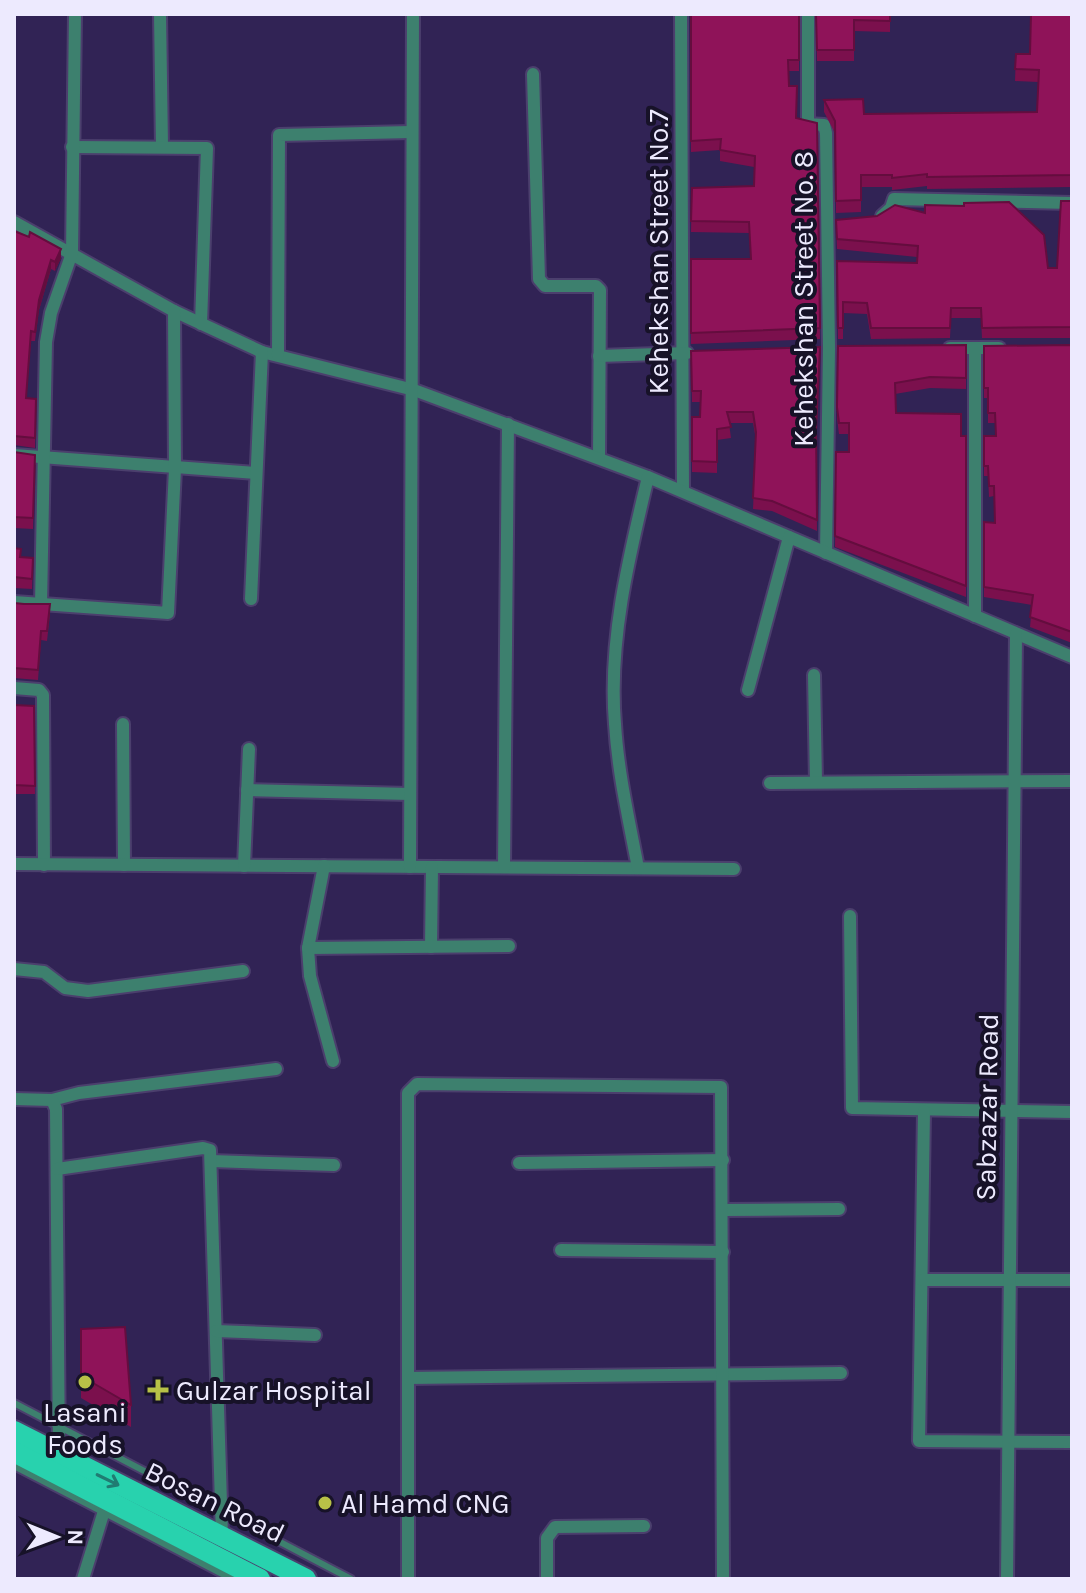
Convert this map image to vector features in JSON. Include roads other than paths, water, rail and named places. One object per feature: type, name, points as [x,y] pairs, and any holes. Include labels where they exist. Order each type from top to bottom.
[{"type":"main road","name":"Bosan Road","points":[[14,1431],[59,1457],[306,1579]]},
{"type":"main road","name":"Bosan Road","points":[[14,1452],[260,1579]]},
{"type":"street","points":[[41,605],[46,342],[51,313],[72,253],[75,14]]},
{"type":"street","points":[[160,14],[162,146]]},
{"type":"street","points":[[410,867],[413,14]]},
{"type":"street","name":"Kehekshan Street No.7","points":[[681,14],[683,490]]},
{"type":"street","name":"Kehekshan Street No. 8","points":[[808,14],[808,124],[824,125],[826,133],[829,348],[826,553]]},
{"type":"street","points":[[533,74],[539,279],[545,286],[598,287],[599,458]]},
{"type":"street","points":[[278,355],[279,135],[411,132]]},
{"type":"street","points":[[72,147],[207,148],[201,324]]},
{"type":"street","points":[[874,219],[891,208],[894,199],[1072,203]]},
{"type":"street","points":[[827,222],[843,221]]},
{"type":"street","points":[[14,222],[174,311],[262,352],[414,390],[599,458],[683,490],[1072,657]]},
{"type":"street","points":[[14,602],[168,613],[175,469],[174,311]]},
{"type":"street","points":[[931,348],[1017,347]]},
{"type":"street","points":[[815,349],[844,348]]},
{"type":"street","points":[[975,348],[975,616]]},
{"type":"street","points":[[251,599],[262,352]]},
{"type":"street","points":[[599,356],[697,353]]},
{"type":"street","points":[[504,867],[508,424]]},
{"type":"street","points":[[14,455],[256,473]]},
{"type":"street","points":[[638,868],[620,770],[614,672],[626,577],[648,477]]},
{"type":"street","points":[[748,690],[789,537]]},
{"type":"street","name":"Sabzazar Road","points":[[1007,1579],[1016,634]]},
{"type":"street","points":[[814,675],[816,782]]},
{"type":"street","points":[[14,688],[42,691],[44,865]]},
{"type":"street","points":[[123,724],[124,865]]},
{"type":"street","points":[[244,866],[249,749]]},
{"type":"street","points":[[770,783],[1072,781]]},
{"type":"street","points":[[247,790],[410,794]]},
{"type":"street","points":[[14,864],[734,869]]},
{"type":"street","points":[[324,866],[308,948],[310,976],[333,1061]]},
{"type":"street","points":[[431,947],[432,867]]},
{"type":"street","points":[[850,916],[850,1103],[859,1110],[1072,1112]]},
{"type":"street","points":[[308,948],[509,946]]},
{"type":"street","points":[[14,969],[44,972],[65,988],[88,991],[243,971]]},
{"type":"street","points":[[14,1099],[52,1100],[79,1093],[276,1069]]},
{"type":"street","points":[[408,1579],[408,1093],[412,1086],[715,1084],[721,1087],[723,1094],[723,1579]]},
{"type":"street","points":[[52,1100],[56,1109],[59,1457]]},
{"type":"street","points":[[924,1111],[919,1441],[1072,1442]]},
{"type":"street","points":[[57,1169],[203,1148],[210,1150],[222,1536]]},
{"type":"street","points":[[519,1163],[723,1160]]},
{"type":"street","points":[[211,1161],[334,1165]]},
{"type":"street","points":[[723,1210],[839,1209]]},
{"type":"street","points":[[561,1250],[723,1252]]},
{"type":"street","points":[[922,1280],[1072,1280]]},
{"type":"street","points":[[216,1331],[315,1335]]},
{"type":"street","points":[[408,1378],[841,1373]]},
{"type":"street","points":[[83,1579],[104,1511]]},
{"type":"street","points":[[547,1579],[547,1538],[555,1527],[644,1526]]},
{"type":"lane","points":[[14,1403],[58,1430],[221,1508],[351,1579]]},
{"type":"lane","points":[[14,1466],[232,1579]]},
{"type":"place","name":"Lasani Foods","points":[[85,1382]]},
{"type":"place","name":"Gulzar Hospital","points":[[158,1390]]},
{"type":"place","name":"Al Hamd CNG","points":[[325,1503]]}]
